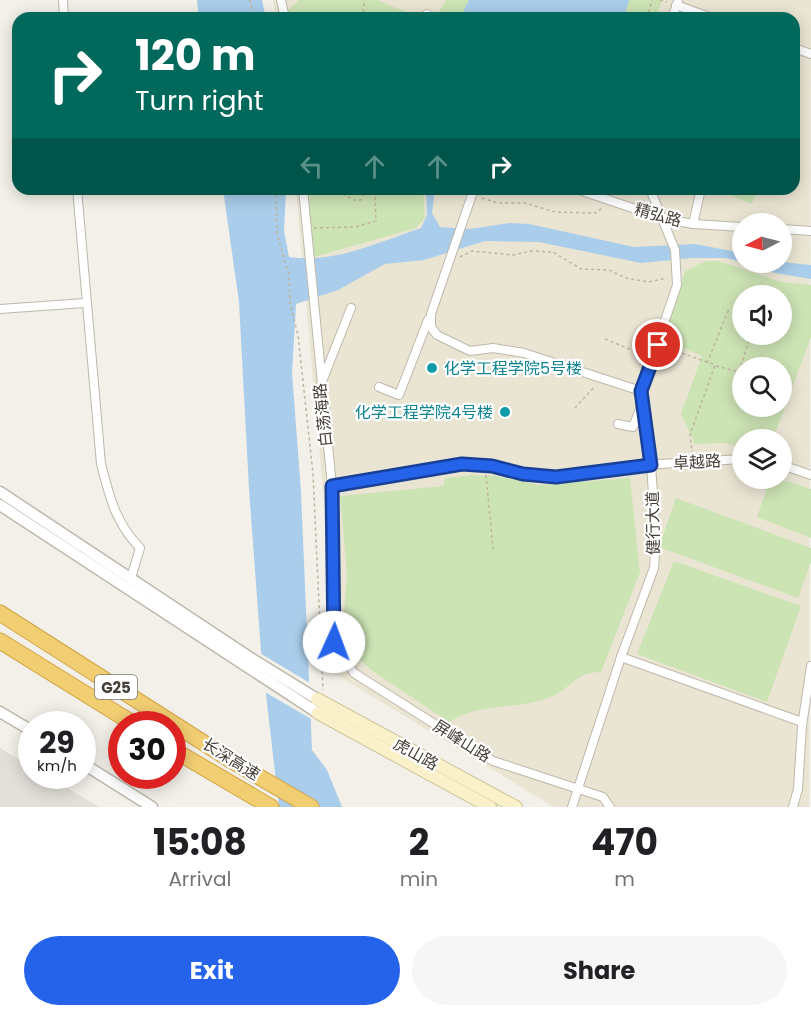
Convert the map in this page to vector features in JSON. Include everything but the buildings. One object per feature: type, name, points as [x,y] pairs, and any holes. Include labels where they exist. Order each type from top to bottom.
[{"type":"highway","name":"长深高速","points":[[0,614],[232,761],[311,807]]},
{"type":"highway","name":"G25","points":[[0,641],[113,711]]},
{"type":"highway","name":"长深高速","points":[[186,757],[271,807]]},
{"type":"main road","name":"虎山路","points":[[320,694],[516,807]]},
{"type":"main road","name":"虎山路","points":[[318,713],[490,807]]},
{"type":"street","points":[[677,3],[698,12]]},
{"type":"street","points":[[77,195],[85,303],[101,464],[111,504],[124,531],[140,548],[131,578]]},
{"type":"street","name":"白荡海路","points":[[303,195],[320,387],[332,486],[334,642]]},
{"type":"street","points":[[379,387],[399,395],[431,314],[472,195]]},
{"type":"street","name":"精弘路","points":[[592,195],[662,218],[693,224],[732,226]]},
{"type":"street","points":[[652,195],[675,250],[676,271]]},
{"type":"street","points":[[693,224],[700,195]]},
{"type":"street","points":[[792,230],[811,231]]},
{"type":"street","name":"健行大道","points":[[572,807],[580,789],[621,657],[654,568],[656,539],[651,465],[641,391],[677,285],[676,271]]},
{"type":"street","points":[[0,309],[85,303]]},
{"type":"street","points":[[320,387],[351,308]]},
{"type":"street","points":[[431,314],[431,327],[437,335],[470,351],[493,348],[524,353],[641,391]]},
{"type":"street","points":[[618,424],[633,427],[642,404]]},
{"type":"street","name":"卓越路","points":[[332,486],[462,464],[485,465],[523,474],[556,477],[651,465],[732,460]]},
{"type":"street","points":[[792,469],[811,476]]},
{"type":"street","points":[[0,492],[249,657],[320,694]]},
{"type":"street","points":[[0,505],[251,672],[318,713]]},
{"type":"street","name":"屏峰山路","points":[[334,642],[354,673],[493,761],[603,797],[610,807]]},
{"type":"street","points":[[621,657],[802,722]]},
{"type":"street","points":[[793,807],[798,789],[802,722],[811,666]]},
{"type":"street","points":[[0,712],[18,723]]},
{"type":"street","points":[[96,772],[152,807]]},
{"type":"path","points":[[276,195],[277,234],[289,275],[290,303],[298,335],[313,474],[320,694]]},
{"type":"path","points":[[345,195],[354,200],[361,200],[364,195]]},
{"type":"path","points":[[306,229],[355,227],[376,221],[375,198],[378,195]]},
{"type":"path","points":[[480,195],[498,203],[525,203],[555,212],[575,214],[596,213],[609,201]]},
{"type":"path","points":[[449,262],[472,251],[513,255],[531,251],[553,252],[581,269],[609,270],[626,278],[650,282],[676,271]]},
{"type":"path","points":[[707,363],[728,311],[732,312]]},
{"type":"path","points":[[605,339],[653,358]]},
{"type":"path","points":[[658,345],[739,372],[748,345]]},
{"type":"path","points":[[693,462],[690,435],[715,365]]},
{"type":"path","points":[[575,408],[601,379]]},
{"type":"path","points":[[485,465],[493,549]]},
{"type":"shaded area","points":[[273,0],[811,0],[809,807],[554,807],[332,672],[324,501],[297,195],[800,195],[800,12],[276,12]]},
{"type":"shaded area","points":[[0,748],[18,759],[18,789],[69,789],[99,807],[0,807]]},
{"type":"green space","points":[[299,0],[377,0],[406,12],[287,12]]},
{"type":"green space","points":[[446,0],[662,0],[658,12],[439,12]]},
{"type":"green space","points":[[310,195],[423,195],[425,218],[416,228],[314,257],[308,217]]},
{"type":"green space","points":[[729,195],[755,195],[752,204]]},
{"type":"green space","points":[[706,261],[719,261],[732,265],[732,273],[754,273],[781,282],[811,285],[811,337],[792,388],[792,357],[732,357],[732,417],[781,417],[777,429],[732,429],[732,445],[695,444],[681,414],[702,356],[663,339],[685,271]]},
{"type":"green space","points":[[471,475],[496,476],[539,485],[630,478],[640,572],[601,672],[578,678],[555,695],[536,702],[485,709],[449,722],[374,672],[346,648],[343,624],[347,573],[340,496],[443,486],[445,478]]},
{"type":"green space","points":[[792,483],[811,489],[811,538],[757,517],[767,489],[792,489]]},
{"type":"green space","points":[[676,498],[811,548],[811,562],[798,598],[659,547]]},
{"type":"green space","points":[[674,561],[801,606],[767,702],[637,654]]},
{"type":"water","points":[[197,0],[262,0],[265,12],[198,12]]},
{"type":"water","points":[[469,0],[629,0],[626,12],[463,12]]},
{"type":"water","points":[[224,195],[286,195],[284,231],[289,257],[339,255],[421,228],[427,215],[426,195],[434,195],[432,213],[440,227],[470,229],[510,223],[529,224],[634,247],[695,244],[732,251],[732,260],[692,258],[641,263],[539,242],[485,241],[424,260],[385,264],[338,290],[296,304],[292,373],[301,492],[312,750],[327,770],[342,807],[279,807],[261,651],[239,302]]},
{"type":"water","points":[[792,263],[811,265],[811,279],[775,273],[792,273]]},
{"type":"pier","points":[[258,652],[310,683],[313,720],[263,691]]},
{"type":"place","name":"化学工程学院5号楼","points":[[432,368]]},
{"type":"place","name":"化学工程学院4号楼","points":[[505,412]]},
{"type":"route","points":[[334,642],[332,486],[462,464],[492,466],[523,474],[556,477],[651,465],[641,391],[658,345]]}]
